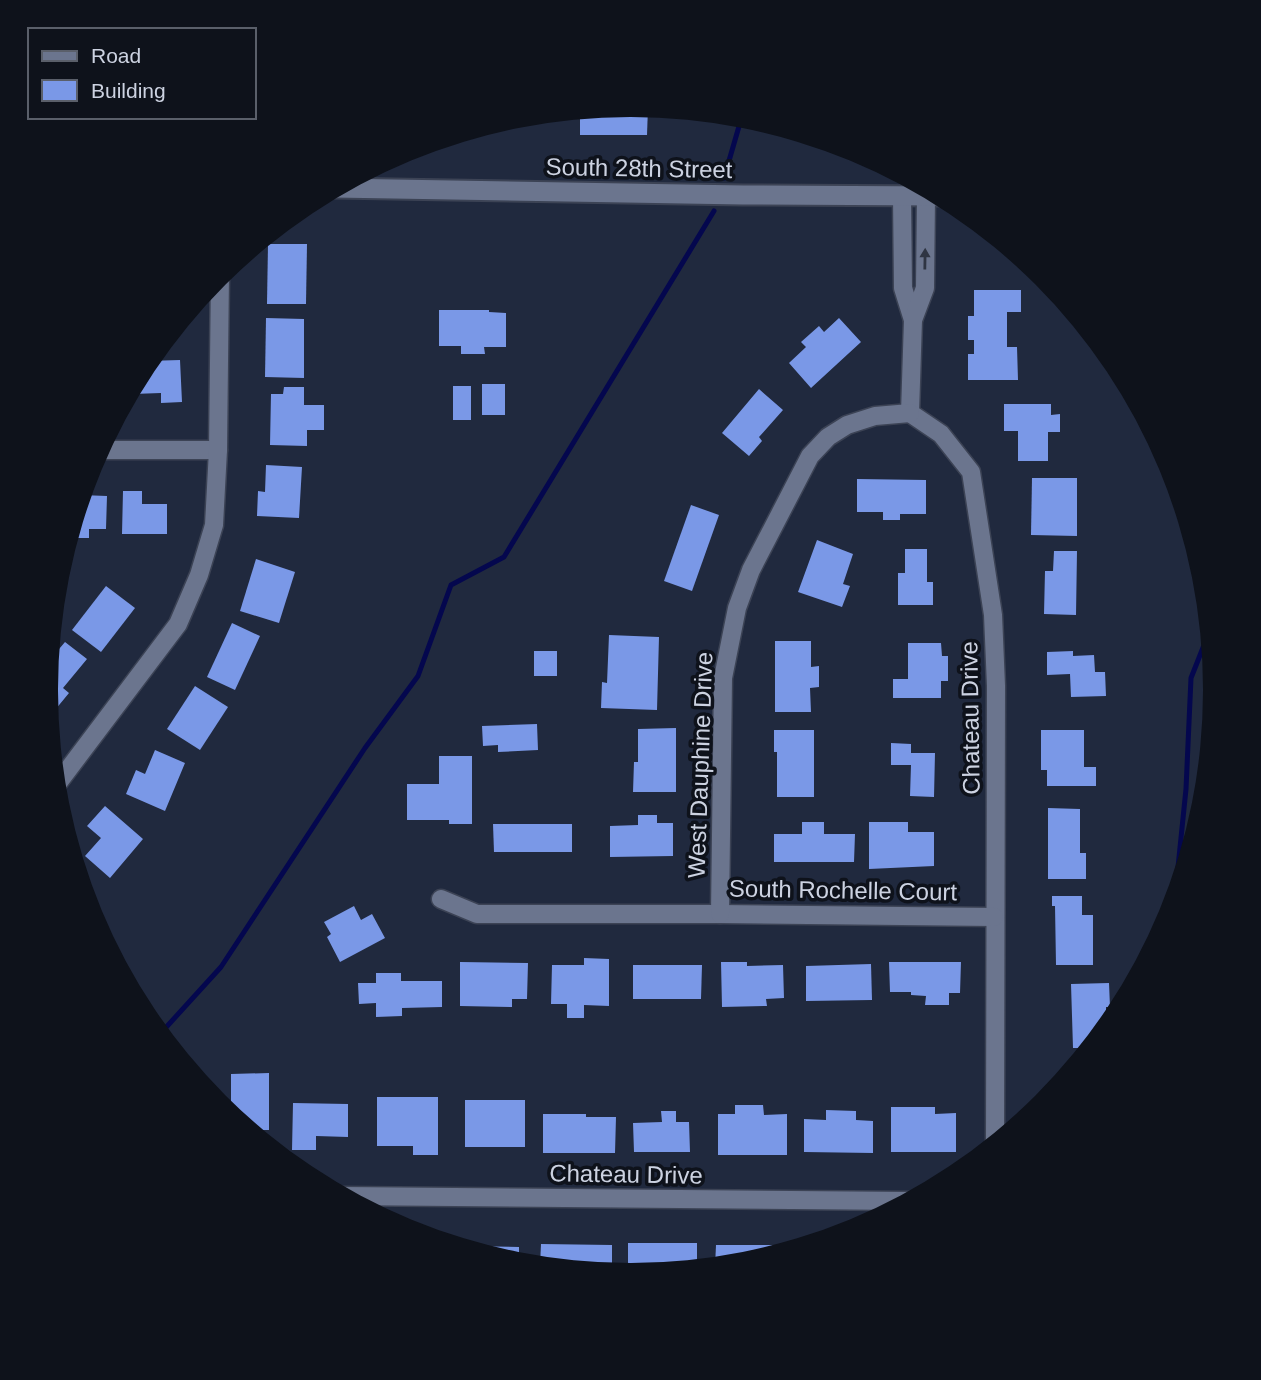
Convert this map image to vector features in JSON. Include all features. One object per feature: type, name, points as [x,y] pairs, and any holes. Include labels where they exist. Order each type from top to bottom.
[{"type":"street","name":"South 28th Street","points":[[354,188],[920,196]]},
{"type":"street","points":[[902,196],[903,288],[914,320]]},
{"type":"street","points":[[910,413],[914,320],[925,288],[933,204]]},
{"type":"street","points":[[65,774],[178,624],[199,575],[214,525],[218,450],[219,292]]},
{"type":"street","name":"West Dauphine Drive","points":[[720,914],[723,678],[729,642],[751,570],[810,456],[828,437],[847,425],[875,416],[910,413]]},
{"type":"street","name":"Chateau Drive","points":[[910,413],[941,434],[971,472],[993,615],[996,686],[995,1131]]},
{"type":"street","points":[[111,450],[218,450]]},
{"type":"street","name":"South Rochelle Court","points":[[441,899],[477,914],[994,917]]},
{"type":"street","name":"Chateau Drive","points":[[363,1196],[890,1201]]},
{"type":"building","points":[[648,117],[647,135],[580,135],[580,119]]},
{"type":"building","points":[[272,244],[307,244],[306,304],[267,304],[268,247]]},
{"type":"building","points":[[974,290],[1021,290],[1021,312],[1007,312],[1007,347],[1017,347],[1018,380],[968,380],[968,354],[974,354],[974,340],[968,340],[968,316],[974,316]]},
{"type":"building","points":[[439,310],[489,310],[506,313],[506,347],[484,347],[485,354],[461,354],[461,346],[439,346]]},
{"type":"building","points":[[266,318],[304,319],[304,378],[265,377]]},
{"type":"building","points":[[839,318],[861,342],[811,388],[789,363],[806,347],[801,342],[819,326],[824,332]]},
{"type":"building","points":[[180,360],[182,402],[161,403],[161,393],[140,394],[162,361]]},
{"type":"building","points":[[482,384],[505,384],[505,415],[482,415]]},
{"type":"building","points":[[453,386],[471,386],[471,420],[453,420]]},
{"type":"building","points":[[284,387],[304,387],[304,405],[324,405],[324,430],[307,430],[307,446],[270,445],[271,394],[283,394]]},
{"type":"building","points":[[759,389],[783,410],[759,437],[762,441],[749,456],[722,433]]},
{"type":"building","points":[[1004,404],[1051,404],[1051,415],[1060,414],[1060,432],[1048,432],[1048,461],[1018,461],[1018,431],[1004,431]]},
{"type":"building","points":[[266,465],[302,467],[299,518],[257,516],[258,491],[265,492]]},
{"type":"building","points":[[1032,478],[1077,478],[1077,536],[1031,535]]},
{"type":"building","points":[[857,479],[926,480],[926,514],[900,514],[900,520],[883,520],[883,512],[857,512]]},
{"type":"building","points":[[123,491],[142,491],[142,504],[167,504],[167,534],[122,534]]},
{"type":"building","points":[[92,495],[107,496],[106,529],[89,529],[89,538],[78,538]]},
{"type":"building","points":[[691,505],[719,515],[692,591],[664,581]]},
{"type":"building","points":[[817,540],[853,554],[843,584],[850,586],[842,607],[798,592]]},
{"type":"building","points":[[905,549],[927,549],[927,582],[933,582],[933,605],[898,605],[898,573],[905,573]]},
{"type":"building","points":[[1054,551],[1077,551],[1076,615],[1044,614],[1045,571],[1053,571]]},
{"type":"building","points":[[256,559],[295,572],[279,623],[240,611]]},
{"type":"building","points":[[106,586],[135,608],[101,652],[72,630]]},
{"type":"building","points":[[232,623],[260,636],[235,690],[207,677]]},
{"type":"building","points":[[609,635],[659,637],[657,710],[601,708],[602,682],[607,683]]},
{"type":"building","points":[[775,641],[811,641],[811,667],[819,666],[819,687],[810,688],[811,712],[775,712]]},
{"type":"building","points":[[65,642],[87,659],[63,688],[69,693],[58,706],[58,690],[59,649]]},
{"type":"building","points":[[908,643],[941,643],[942,656],[948,656],[948,681],[941,681],[941,698],[893,698],[893,679],[908,679]]},
{"type":"building","points":[[534,651],[557,651],[557,676],[534,676]]},
{"type":"building","points":[[1073,651],[1073,656],[1094,655],[1095,672],[1105,672],[1106,696],[1071,697],[1070,674],[1047,675],[1047,652]]},
{"type":"building","points":[[195,686],[228,707],[200,750],[167,729]]},
{"type":"building","points":[[537,724],[538,750],[498,752],[498,745],[483,746],[482,726]]},
{"type":"building","points":[[676,728],[676,792],[633,792],[634,762],[638,762],[638,729]]},
{"type":"building","points":[[774,730],[814,730],[814,797],[777,797]]},
{"type":"building","points":[[1041,730],[1084,730],[1084,767],[1096,767],[1096,786],[1047,786],[1047,770],[1041,770]]},
{"type":"building","points":[[891,743],[911,744],[911,753],[935,753],[934,797],[910,796],[911,765],[891,765]]},
{"type":"building","points":[[155,750],[185,763],[165,811],[126,794],[136,770],[145,774]]},
{"type":"building","points":[[439,756],[472,756],[472,824],[449,824],[449,820],[407,820],[407,784],[439,784]]},
{"type":"building","points":[[105,806],[143,839],[110,878],[85,856],[101,838],[87,826]]},
{"type":"building","points":[[1048,808],[1080,809],[1080,853],[1086,853],[1086,879],[1048,879]]},
{"type":"building","points":[[638,815],[657,815],[657,823],[673,823],[673,856],[610,857],[610,826],[638,825]]},
{"type":"building","points":[[802,822],[824,822],[824,834],[855,834],[854,862],[774,862],[774,834],[802,834]]},
{"type":"building","points":[[869,822],[908,822],[908,832],[934,832],[934,866],[869,869]]},
{"type":"building","points":[[493,824],[572,824],[572,852],[494,852]]},
{"type":"building","points":[[1052,896],[1082,896],[1082,915],[1093,915],[1093,965],[1056,965],[1055,906],[1052,906]]},
{"type":"building","points":[[354,906],[361,920],[372,914],[385,938],[340,962],[327,937],[331,934],[324,922]]},
{"type":"building","points":[[584,958],[609,959],[609,1006],[584,1005],[584,1018],[567,1018],[567,1004],[551,1004],[552,965],[584,965]]},
{"type":"building","points":[[460,962],[528,963],[527,999],[512,999],[512,1007],[460,1006]]},
{"type":"building","points":[[721,962],[747,962],[747,966],[783,965],[784,998],[766,999],[767,1006],[722,1007]]},
{"type":"building","points":[[889,962],[961,962],[960,993],[949,993],[949,1005],[925,1005],[926,996],[911,995],[911,992],[890,992]]},
{"type":"building","points":[[871,964],[872,1000],[806,1001],[806,966]]},
{"type":"building","points":[[633,965],[702,965],[701,999],[633,999]]},
{"type":"building","points":[[376,973],[401,973],[401,981],[442,981],[442,1007],[402,1008],[402,1016],[376,1017],[376,1003],[359,1004],[358,983],[376,983]]},
{"type":"building","points":[[1109,983],[1110,1003],[1078,1048],[1073,1048],[1071,984]]},
{"type":"building","points":[[269,1073],[269,1130],[264,1130],[253,1121],[231,1100],[231,1074]]},
{"type":"building","points":[[377,1097],[438,1097],[438,1155],[413,1155],[413,1146],[377,1146]]},
{"type":"building","points":[[465,1100],[525,1100],[525,1147],[465,1147]]},
{"type":"building","points":[[293,1103],[348,1104],[348,1137],[316,1136],[316,1150],[292,1150]]},
{"type":"building","points":[[735,1105],[763,1105],[764,1115],[787,1114],[787,1155],[718,1155],[718,1114],[735,1114]]},
{"type":"building","points":[[891,1107],[935,1107],[935,1114],[956,1113],[956,1152],[891,1152]]},
{"type":"building","points":[[826,1110],[856,1111],[856,1120],[873,1121],[873,1153],[804,1152],[804,1119],[826,1120]]},
{"type":"building","points":[[661,1111],[676,1111],[676,1122],[689,1122],[690,1152],[634,1152],[633,1123],[662,1122]]},
{"type":"building","points":[[543,1114],[616,1117],[615,1153],[543,1153]]},
{"type":"building","points":[[628,1243],[697,1243],[697,1259],[628,1263]]},
{"type":"building","points":[[541,1244],[612,1245],[612,1263],[540,1255]]},
{"type":"building","points":[[716,1245],[771,1245],[742,1252],[715,1256]]},
{"type":"building","points":[[497,1247],[519,1247],[519,1252]]},
{"type":"waterway","points":[[724,178],[739,127]]},
{"type":"waterway","points":[[167,1026],[221,967],[365,748],[418,676],[451,585],[504,557],[714,211]]},
{"type":"waterway","points":[[1179,853],[1186,789],[1191,678],[1202,651]]}]
